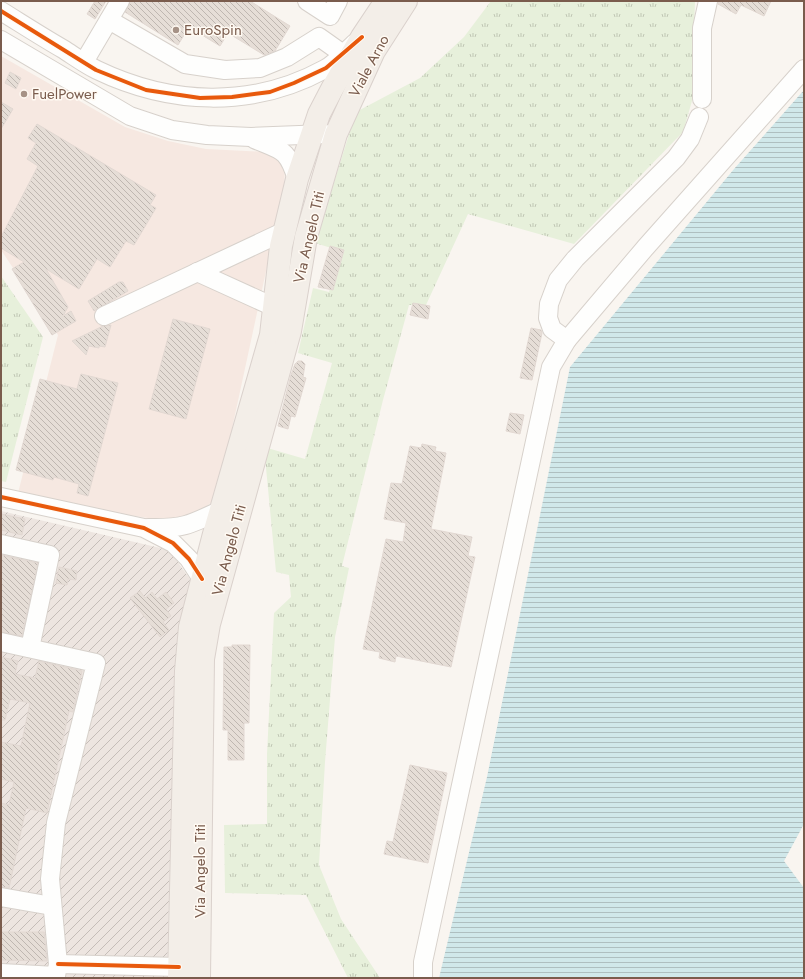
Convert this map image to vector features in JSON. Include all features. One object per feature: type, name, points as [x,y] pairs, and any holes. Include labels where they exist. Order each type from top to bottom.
[{"type":"main road","name":"Viale Arno","points":[[312,135],[319,114],[332,89],[386,1]]},
{"type":"main road","name":"Viale Arno","points":[[336,134],[374,51],[406,1]]},
{"type":"main road","name":"Via Angelo Titi","points":[[188,968],[203,659],[211,617],[290,331],[306,237],[336,134]]},
{"type":"main road","name":"Via Angelo Titi","points":[[188,968],[186,671],[190,627],[221,510],[271,335],[281,246],[297,179],[312,135]]},
{"type":"street","points":[[84,62],[120,1]]},
{"type":"street","points":[[307,1],[330,16],[338,1]]},
{"type":"street","points":[[702,99],[702,28],[708,1]]},
{"type":"street","points":[[1,11],[96,70],[146,90],[200,98],[270,92],[282,88],[326,68],[362,38]]},
{"type":"street","points":[[109,20],[185,64],[225,70],[260,68],[287,57],[319,37],[343,54]]},
{"type":"street","points":[[1,40],[130,116],[172,130],[207,135],[252,138],[336,134]]},
{"type":"street","points":[[423,978],[423,962],[551,367],[567,340],[705,179],[804,69]]},
{"type":"street","points":[[567,340],[552,329],[548,318],[549,304],[558,280],[575,259],[676,158],[690,139],[699,117]]},
{"type":"street","points":[[252,138],[286,153],[292,162],[297,179]]},
{"type":"street","points":[[104,316],[285,231]]},
{"type":"street","points":[[197,272],[274,307]]},
{"type":"street","points":[[1,497],[144,528],[174,529],[195,523],[221,510]]},
{"type":"street","points":[[144,528],[173,543],[189,559],[202,579]]},
{"type":"street","points":[[1,544],[50,555],[30,648]]},
{"type":"street","points":[[1,642],[96,663],[56,823],[50,879],[58,964],[56,976],[1,973]]},
{"type":"street","points":[[1,897],[52,906]]},
{"type":"street","points":[[58,964],[188,968]]},
{"type":"shaded area","points":[[1,56],[125,127],[168,141],[206,149],[268,152],[277,157],[285,169],[284,188],[217,498],[194,516],[173,522],[17,497],[58,335],[1,250]]},
{"type":"shaded area","points":[[1,511],[169,550],[190,579],[180,646],[173,746],[167,978],[1,978]]},
{"type":"green space","points":[[491,1],[695,1],[692,101],[683,132],[574,244],[468,214],[426,305],[409,305],[383,400],[342,566],[349,568],[335,637],[325,762],[319,865],[341,919],[380,978],[348,978],[306,895],[225,893],[224,825],[267,824],[267,754],[274,613],[291,597],[289,575],[276,572],[264,447],[305,459],[332,363],[298,353],[313,288],[329,292],[341,251],[315,243],[356,112],[420,78],[464,37]]},
{"type":"green space","points":[[1,276],[43,337],[6,482],[1,481]]},
{"type":"water","points":[[804,90],[804,824],[784,861],[804,888],[804,978],[439,978],[487,777],[570,367],[734,169]]},
{"type":"building","points":[[95,1],[106,1],[95,19],[87,14]]},
{"type":"building","points":[[130,1],[250,1],[290,26],[275,51],[264,55],[228,33],[220,46],[189,27],[178,45],[125,12]]},
{"type":"building","points":[[718,1],[771,1],[764,16],[741,5],[736,14],[718,4]]},
{"type":"building","points":[[10,72],[21,78],[16,89],[5,83]]},
{"type":"building","points":[[1,102],[13,109],[1,129]]},
{"type":"building","points":[[37,124],[156,195],[150,205],[156,208],[134,245],[126,241],[110,267],[97,259],[79,289],[46,269],[68,307],[63,316],[71,311],[76,321],[52,335],[12,269],[24,262],[1,248],[1,237],[38,166],[27,159],[36,143],[28,138]]},
{"type":"building","points":[[330,246],[344,250],[333,290],[318,287]]},
{"type":"building","points":[[119,282],[123,282],[128,291],[94,311],[88,301]]},
{"type":"building","points":[[413,303],[430,306],[428,319],[410,315]]},
{"type":"building","points":[[173,319],[210,329],[186,419],[149,409]]},
{"type":"building","points":[[111,325],[105,347],[99,346],[99,348],[89,346],[86,355],[72,341],[103,326]]},
{"type":"building","points":[[531,328],[541,330],[542,333],[532,380],[520,378]]},
{"type":"building","points":[[298,361],[302,361],[305,364],[303,377],[306,378],[295,417],[291,416],[288,429],[278,426],[291,375],[295,364]]},
{"type":"building","points":[[81,374],[118,383],[88,496],[77,493],[79,484],[54,477],[53,480],[16,470],[40,379],[77,389]]},
{"type":"building","points":[[510,413],[524,415],[520,434],[506,431]]},
{"type":"building","points":[[422,444],[436,447],[435,451],[446,453],[431,529],[472,537],[468,556],[475,557],[451,667],[396,656],[395,662],[379,658],[380,652],[363,649],[386,539],[403,542],[406,523],[384,519],[391,483],[402,484],[410,446],[421,448]]},
{"type":"building","points":[[1,514],[25,519],[22,535],[1,530]]},
{"type":"building","points":[[1,555],[38,563],[22,636],[1,632]]},
{"type":"building","points":[[59,567],[77,571],[76,580],[68,579],[67,585],[56,583]]},
{"type":"building","points":[[140,591],[145,598],[152,592],[157,599],[166,592],[174,603],[166,609],[171,616],[163,622],[169,630],[160,637],[130,598]]},
{"type":"building","points":[[232,645],[250,645],[249,723],[244,723],[244,760],[228,760],[228,730],[223,730],[224,647],[232,647]]},
{"type":"building","points":[[1,657],[18,661],[15,674],[35,678],[39,661],[82,671],[73,712],[69,711],[47,813],[26,808],[9,888],[1,887],[1,803],[9,805],[14,782],[1,779],[1,742],[21,746],[30,703],[10,699],[5,720],[1,720]]},
{"type":"building","points":[[410,765],[447,773],[428,863],[384,854],[387,841],[393,842]]},
{"type":"building","points":[[1,932],[44,932],[47,961],[1,960]]},
{"type":"cycle path","points":[[1,11],[96,70],[146,90],[200,98],[232,97],[270,92],[294,83],[326,68],[362,37]]},
{"type":"cycle path","points":[[1,497],[144,528],[173,543],[189,559],[202,579]]},
{"type":"cycle path","points":[[58,964],[179,967]]},
{"type":"place","name":"EuroSpin","points":[[176,30]]},
{"type":"place","name":"FuelPower","points":[[24,94]]}]
